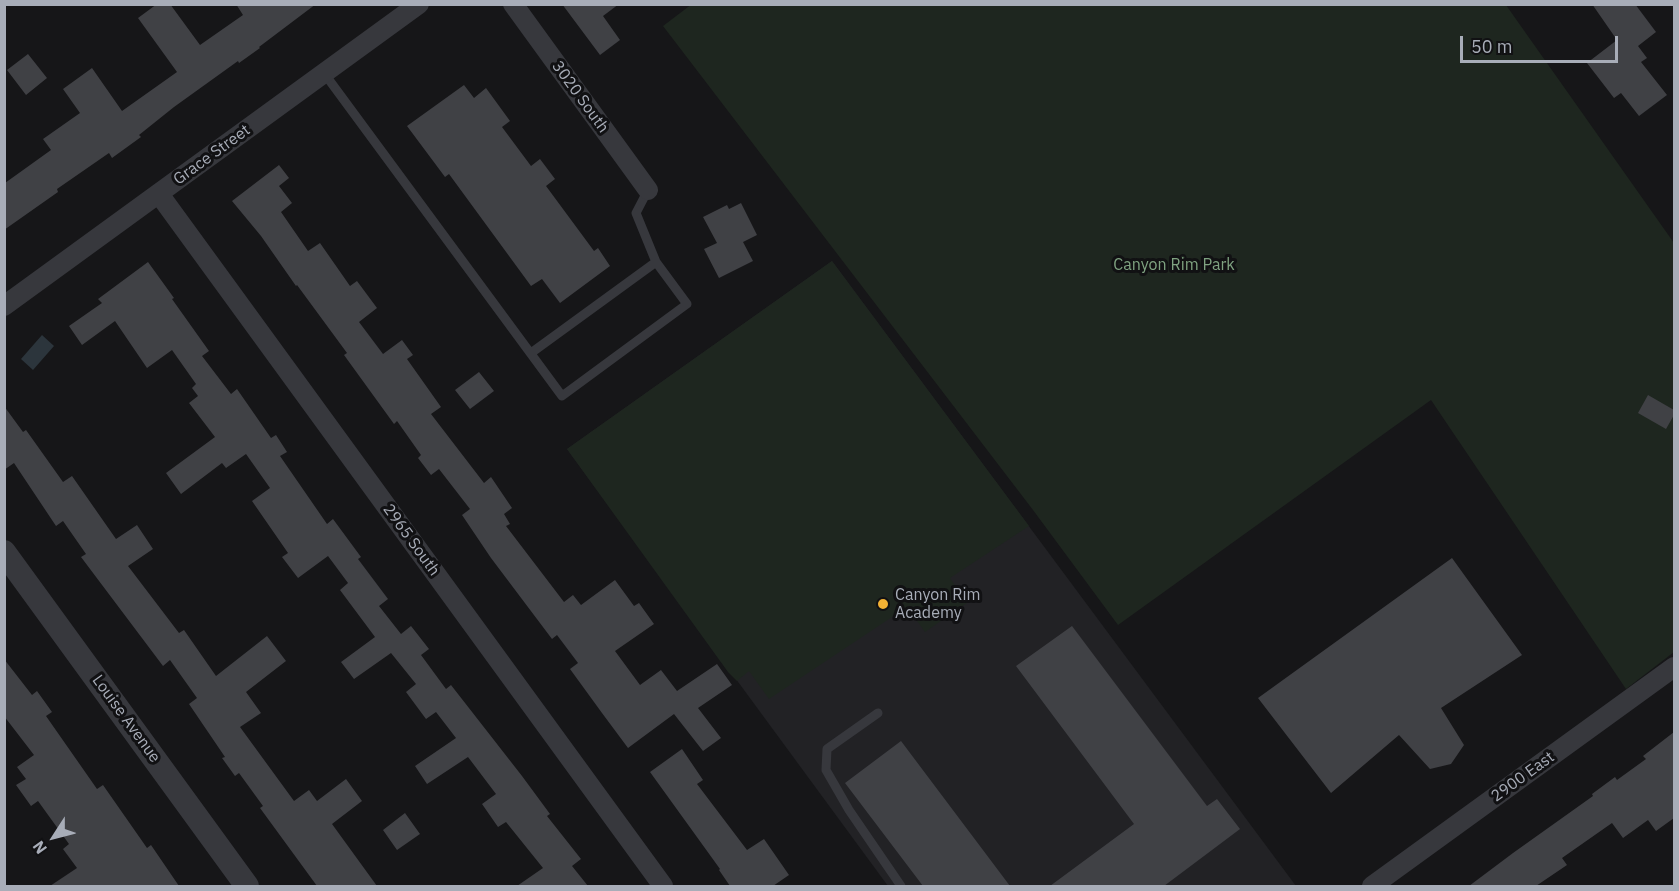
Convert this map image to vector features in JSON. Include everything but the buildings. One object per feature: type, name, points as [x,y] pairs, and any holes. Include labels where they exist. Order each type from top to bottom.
[{"type":"street","name":"Grace Street","points":[[4,306],[419,4]]},
{"type":"street","name":"3020 South","points":[[513,4],[648,190]]},
{"type":"street","name":"2965 South","points":[[159,194],[663,886]]},
{"type":"street","name":"Louise Avenue","points":[[4,552],[247,886]]},
{"type":"street","name":"2900 East","points":[[1372,886],[1674,667]]},
{"type":"lane","points":[[324,73],[562,396],[687,304],[656,262],[636,213],[648,190]]},
{"type":"lane","points":[[531,353],[656,262]]},
{"type":"lane","points":[[878,713],[827,749],[826,770],[849,810],[901,886]]},
{"type":"shaded area","name":"Canyon Rim Academy","points":[[832,261],[1296,886],[888,886],[567,449]]},
{"type":"shaded area","points":[[42,335],[54,346],[33,370],[21,359]]},
{"type":"green space","name":"Canyon Rim Park","points":[[692,4],[1506,5],[1674,243],[1674,652],[1626,689],[1431,400],[1118,625],[1033,510],[663,26]]},
{"type":"green space","points":[[832,261],[1029,526],[950,578],[967,603],[925,632],[907,607],[769,699],[749,671],[737,681],[728,672],[567,449]]},
{"type":"place","name":"Canyon Rim Academy","points":[[883,604]]}]
